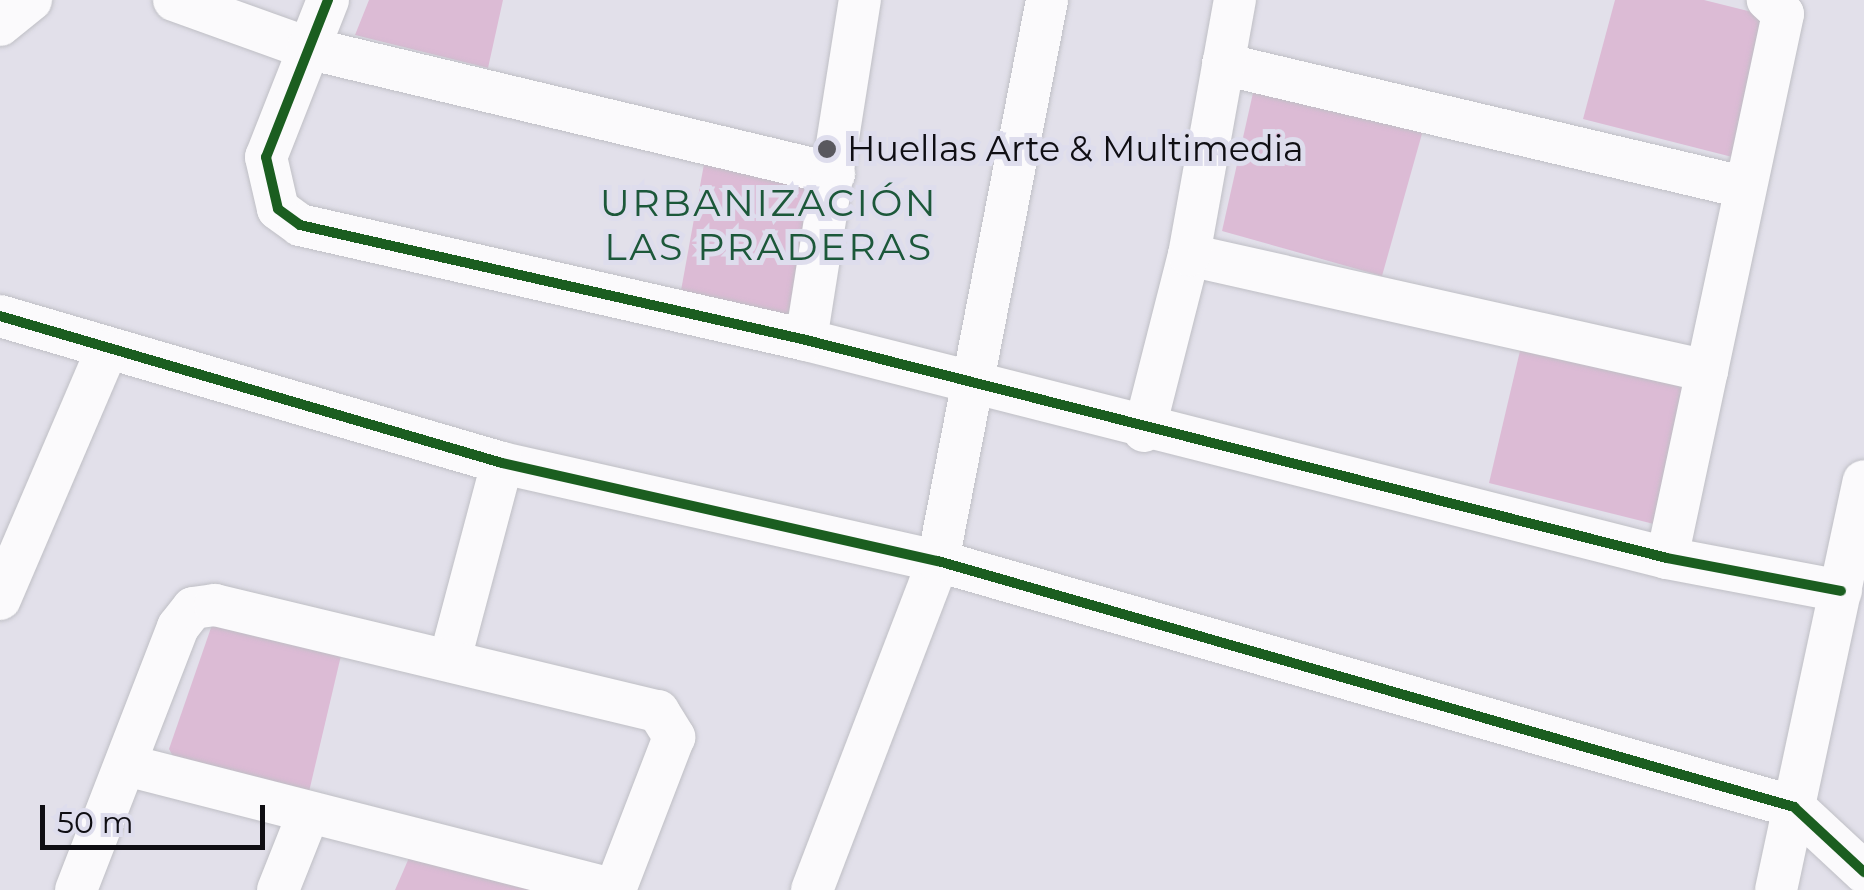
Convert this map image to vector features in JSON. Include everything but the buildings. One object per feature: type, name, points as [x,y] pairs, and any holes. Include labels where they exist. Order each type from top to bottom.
[{"type":"street","points":[[0,26],[31,0]]},
{"type":"street","points":[[174,0],[307,48],[834,174]]},
{"type":"street","points":[[328,0],[266,157],[278,209],[300,224],[806,340],[1144,430],[1667,558],[1841,592]]},
{"type":"street","points":[[806,340],[860,0]]},
{"type":"street","points":[[812,890],[938,561],[976,386],[1047,0]]},
{"type":"street","points":[[1144,430],[1188,255],[1235,0]]},
{"type":"street","points":[[1667,558],[1743,187],[1783,14],[1768,0]]},
{"type":"street","points":[[1222,64],[1743,187]]},
{"type":"street","points":[[1188,255],[1707,372]]},
{"type":"street","points":[[0,316],[106,352],[502,463],[938,561],[1794,807],[1864,872]]},
{"type":"street","points":[[0,599],[106,352]]},
{"type":"street","points":[[450,659],[502,463]]},
{"type":"street","points":[[1776,890],[1864,481]]},
{"type":"street","points":[[76,890],[126,765],[193,608],[215,605],[658,710],[673,727],[616,890],[307,818],[126,765]]},
{"type":"street","points":[[278,890],[307,818]]},
{"type":"shaded area","points":[[369,0],[503,0],[488,68],[355,35]]},
{"type":"shaded area","points":[[1615,0],[1704,0],[1780,19],[1748,161],[1583,119]]},
{"type":"shaded area","points":[[1255,84],[1425,123],[1382,276],[1222,231]]},
{"type":"shaded area","points":[[706,153],[818,180],[802,318],[680,296]]},
{"type":"shaded area","points":[[1523,338],[1697,384],[1666,527],[1489,483]]},
{"type":"shaded area","points":[[213,622],[343,647],[308,796],[177,764],[169,749]]},
{"type":"shaded area","points":[[412,851],[581,890],[395,890]]},
{"type":"cycle path","points":[[328,0],[266,157],[278,209],[300,225],[806,340],[1667,558],[1841,591]]},
{"type":"cycle path","points":[[0,316],[502,463],[938,561],[1794,807],[1864,872]]},
{"type":"place","name":"Huellas Arte & Multimedia","points":[[827,149]]},
{"type":"district","name":"URBANIZACIÓN LAS PRADERAS","points":[[769,225]]}]
